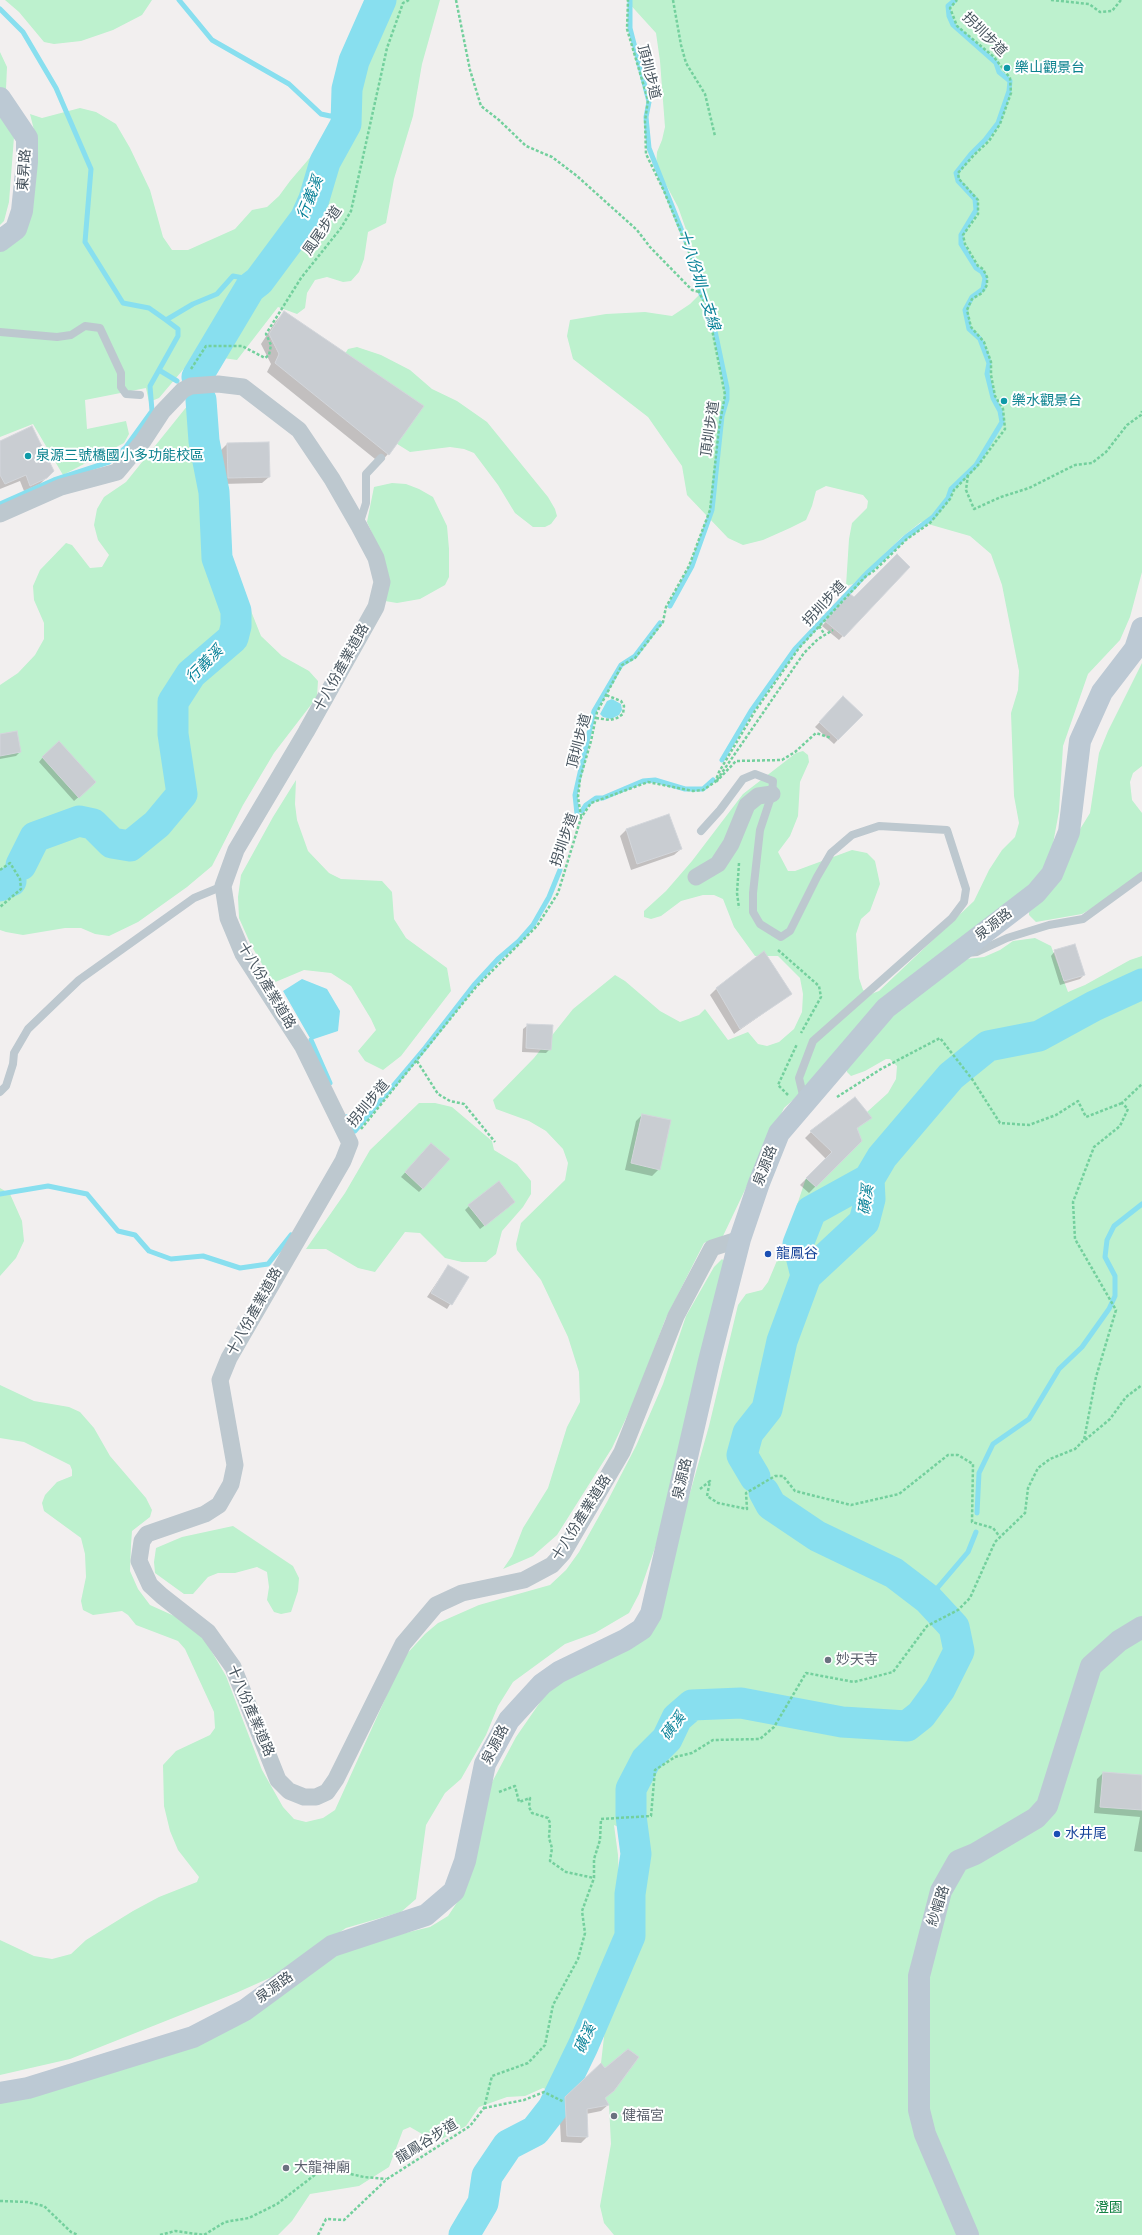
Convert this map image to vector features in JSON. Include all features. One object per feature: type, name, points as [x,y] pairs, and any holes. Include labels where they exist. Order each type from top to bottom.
[{"type":"street","name":"東昇路","points":[[0,98],[27,138],[27,162],[22,211],[16,229],[0,241]]},
{"type":"street","name":"十八份產業道路","points":[[0,514],[61,487],[117,472],[143,441],[162,412],[183,390],[191,386],[218,384],[243,387],[299,430],[332,479],[359,526],[376,558],[382,582],[376,607],[306,732],[236,850],[223,886],[228,918],[243,954],[303,1047],[350,1143],[343,1161],[229,1358],[220,1380],[235,1465],[231,1484],[219,1505],[205,1514],[146,1534],[142,1541],[139,1561],[150,1585],[208,1632],[227,1657],[242,1684],[278,1780],[289,1791],[304,1797],[316,1796],[327,1792],[336,1779],[403,1644],[436,1605],[462,1593],[524,1580],[552,1565],[563,1553],[622,1452],[676,1316],[712,1248],[740,1239]]},
{"type":"street","name":"泉源路","points":[[0,2093],[28,2088],[193,2037],[245,2010],[332,1946],[426,1915],[454,1891],[465,1861],[485,1764],[509,1720],[542,1684],[559,1672],[624,1640],[642,1629],[651,1614],[709,1361],[740,1239],[758,1183],[779,1133],[886,1008],[1036,893],[1052,874],[1069,832],[1080,741],[1102,692],[1135,649],[1142,628]]},
{"type":"street","points":[[696,877],[718,864],[731,844],[747,805],[758,796],[772,794]]},
{"type":"street","name":"紗帽路","points":[[968,2235],[925,2134],[919,2110],[919,1976],[941,1891],[958,1861],[975,1854],[1036,1818],[1047,1806],[1091,1666],[1119,1641],[1142,1627]]},
{"type":"lane","points":[[0,332],[57,337],[71,335],[85,326],[100,328],[121,373],[121,387],[126,394],[140,395]]},
{"type":"lane","points":[[359,526],[366,503],[366,474],[381,458]]},
{"type":"lane","points":[[701,831],[720,810],[743,779],[755,774],[773,781],[772,794],[760,830],[753,893],[753,912],[760,924],[781,937],[790,931],[817,877],[831,853],[852,835],[879,826],[947,830],[966,890],[964,902],[952,918],[813,1041],[799,1078],[805,1103]]},
{"type":"lane","points":[[958,954],[977,952],[1007,938],[1048,925],[1083,919],[1142,876]]},
{"type":"lane","points":[[0,1092],[6,1086],[13,1064],[14,1053],[28,1029],[79,980],[194,898],[223,886]]},
{"type":"path","name":"風尾步道","points":[[206,346],[242,346],[265,358],[270,355],[271,344],[266,334],[302,278],[341,228],[351,211],[387,48],[403,3],[409,0]]},
{"type":"path","points":[[456,0],[470,70],[481,106],[499,120],[526,146],[552,157],[577,176],[637,230],[650,247],[692,290],[699,292]]},
{"type":"path","name":"頂圳步道","points":[[581,818],[578,797],[580,779],[592,741],[597,712],[622,665],[635,658],[663,622],[666,608],[689,566],[710,510],[719,428],[726,395],[708,309],[699,292],[689,252],[664,191],[646,154],[645,121],[648,100],[627,29],[628,0]]},
{"type":"path","points":[[673,0],[681,46],[686,63],[705,94],[715,136]]},
{"type":"path","name":"拐圳步道","points":[[350,1143],[476,987],[538,926],[558,893],[581,818],[591,803],[648,782],[693,791],[703,790],[715,782],[718,772],[755,711],[799,648],[865,577],[875,570],[906,539],[930,523],[950,499],[954,490],[979,464],[1005,429],[1003,409],[995,396],[991,375],[991,362],[984,342],[971,327],[967,310],[972,299],[982,293],[987,285],[987,277],[983,269],[978,266],[965,244],[963,235],[978,214],[978,200],[959,178],[958,173],[989,141],[1000,124],[1011,93],[1010,78],[994,57],[957,26],[950,8],[957,0]]},
{"type":"path","points":[[1051,0],[1089,4],[1100,12],[1112,11],[1121,0]]},
{"type":"path","points":[[968,475],[966,490],[974,509],[1001,497],[1029,488],[1075,465],[1092,463],[1106,452],[1127,425],[1141,415],[1142,411]]},
{"type":"path","points":[[819,626],[825,635]]},
{"type":"path","points":[[715,782],[804,653],[818,639],[833,630]]},
{"type":"path","points":[[596,718],[610,720],[623,714],[624,706],[621,701],[606,695]]},
{"type":"path","points":[[715,782],[719,781],[736,761],[782,760],[796,752],[816,734],[831,738]]},
{"type":"path","points":[[731,844],[739,850],[737,893],[740,915]]},
{"type":"path","points":[[0,870],[10,862],[20,879],[21,889],[0,907]]},
{"type":"path","points":[[773,945],[819,986],[821,997],[801,1035]]},
{"type":"path","points":[[835,1098],[881,1069],[940,1038],[972,1079],[1000,1123],[1029,1125],[1056,1115],[1078,1101],[1086,1117],[1122,1103],[1142,1084]]},
{"type":"path","points":[[798,1042],[778,1085],[786,1094],[805,1103]]},
{"type":"path","points":[[417,1061],[438,1094],[450,1101],[464,1104],[495,1142]]},
{"type":"path","points":[[1084,1440],[1096,1377],[1116,1310],[1075,1239],[1073,1202],[1094,1147],[1120,1126],[1128,1109],[1122,1103]]},
{"type":"path","points":[[496,1794],[509,1787],[515,1786],[519,1802],[530,1798],[532,1813],[548,1818],[550,1823],[549,1838],[552,1848],[550,1861],[566,1872],[594,1878],[594,1859],[600,1840],[601,1819],[651,1816],[655,1770],[675,1757],[692,1752],[713,1740],[760,1739],[774,1727],[806,1672],[854,1682],[893,1672],[927,1626],[958,1610],[970,1598],[995,1542],[1025,1512],[1028,1488],[1038,1468],[1050,1459],[1075,1449],[1110,1419],[1126,1397],[1142,1385]]},
{"type":"path","points":[[694,1494],[710,1481],[707,1496],[718,1503],[747,1509],[746,1493],[775,1476],[783,1476],[796,1491],[851,1505],[899,1494],[948,1455],[958,1455],[973,1464],[972,1522],[981,1523],[992,1528],[1000,1537]]},
{"type":"path","name":"龍鳳谷步道","points":[[318,2235],[326,2219],[344,2220],[387,2179],[470,2126],[484,2108],[492,2076],[528,2063],[545,2045],[553,2005],[578,1959],[585,1933],[582,1911],[594,1878]]},
{"type":"path","points":[[484,2108],[524,2100],[544,2092],[564,2102]]},
{"type":"path","points":[[160,2235],[176,2231],[204,2234],[225,2222],[249,2218],[278,2204],[316,2174],[333,2170],[364,2177],[387,2179]]},
{"type":"path","points":[[0,2201],[28,2202],[44,2206],[71,2232],[78,2235]]},
{"type":"green space","points":[[5,0],[152,0],[142,15],[113,30],[81,41],[54,44],[44,42],[19,12]]},
{"type":"green space","points":[[383,0],[440,0],[422,64],[413,116],[394,179],[386,223],[368,232],[364,259],[359,272],[351,281],[343,282],[327,277],[315,280],[307,293],[305,308],[297,314],[278,307],[237,360],[223,358],[187,365],[159,398],[149,402],[146,388],[85,400],[87,429],[126,421],[129,434],[124,443],[63,475],[33,424],[0,437],[0,247],[35,134],[30,114],[42,118],[80,108],[96,112],[116,124],[130,148],[150,190],[163,237],[172,250],[188,250],[235,229],[252,210],[267,207],[279,196],[331,133],[351,106]]},
{"type":"green space","points":[[626,0],[1142,0],[1142,572],[1130,617],[1120,640],[1088,674],[1063,746],[1059,811],[1053,844],[1044,869],[1028,891],[784,1108],[723,1236],[704,1243],[665,1320],[637,1395],[612,1448],[557,1535],[533,1556],[503,1569],[512,1556],[523,1528],[548,1488],[567,1427],[580,1402],[579,1372],[568,1337],[541,1280],[517,1250],[516,1244],[521,1223],[565,1180],[568,1163],[563,1149],[546,1131],[529,1121],[496,1109],[493,1100],[534,1058],[573,1009],[615,975],[625,981],[660,1011],[680,1022],[699,1015],[705,1009],[728,1040],[748,1032],[758,1044],[767,1046],[779,1042],[794,1029],[802,1012],[803,994],[800,978],[778,956],[755,956],[734,927],[723,899],[714,895],[703,895],[681,901],[661,916],[651,919],[644,917],[644,911],[666,891],[692,861],[743,794],[796,753],[803,751],[808,755],[809,762],[800,782],[798,816],[790,836],[778,852],[788,871],[795,871],[852,850],[867,853],[875,861],[880,884],[870,911],[861,919],[856,934],[859,978],[863,990],[871,994],[879,991],[974,901],[989,870],[1002,850],[1015,837],[1019,823],[1014,796],[1011,713],[1018,690],[1019,671],[1002,585],[991,554],[970,536],[921,522],[902,537],[853,584],[846,586],[849,539],[852,523],[867,508],[868,501],[863,495],[826,486],[816,491],[806,520],[763,540],[743,545],[728,538],[687,495],[682,466],[648,417],[573,359],[567,336],[570,320],[606,314],[645,312],[672,316],[690,304],[704,290],[698,263],[678,207],[656,166],[657,152],[665,127],[660,61],[656,33]]},
{"type":"green space","points":[[0,52],[7,67],[6,89],[14,137],[9,202],[4,221],[0,225]]},
{"type":"green space","points":[[357,347],[381,355],[410,370],[432,389],[457,401],[487,422],[548,497],[557,516],[551,524],[545,527],[533,527],[515,513],[498,485],[474,453],[464,449],[450,447],[410,452],[386,437],[343,357],[348,349]]},
{"type":"green space","points":[[208,399],[214,409],[211,429],[230,519],[231,561],[261,636],[282,656],[309,671],[318,681],[317,697],[274,753],[243,805],[212,866],[187,887],[138,922],[109,936],[95,934],[81,928],[65,928],[23,935],[0,930],[0,685],[18,673],[35,655],[44,639],[44,623],[34,600],[33,586],[40,570],[66,543],[72,545],[90,568],[102,567],[109,555],[98,540],[94,525],[97,509],[104,497],[126,482],[188,405]]},
{"type":"green space","points":[[392,483],[406,484],[433,497],[447,526],[449,549],[449,577],[445,585],[420,599],[397,603],[385,601],[382,555],[367,522],[374,487]]},
{"type":"green space","points":[[1142,663],[1142,766],[1133,773],[1130,782],[1132,800],[1142,813],[1142,872],[1082,914],[1036,922],[1029,915],[1029,912],[1090,813],[1099,753],[1108,731]]},
{"type":"green space","points":[[296,780],[295,804],[297,820],[308,851],[329,873],[341,879],[382,881],[392,892],[394,919],[406,938],[447,968],[451,991],[401,1056],[383,1070],[365,1061],[358,1051],[376,1030],[351,986],[331,973],[304,970],[273,983],[251,945],[239,918],[238,897],[241,875],[273,817]]},
{"type":"green space","name":"澄園","points":[[1035,938],[1051,946],[1068,992],[1085,985],[1130,960],[1142,956],[1142,2235],[614,2235],[604,2223],[600,2206],[611,2144],[609,2105],[605,2098],[614,2091],[639,2057],[628,2049],[605,2068],[601,2063],[607,2011],[630,1957],[634,1925],[633,1859],[627,1831],[614,1825],[618,1855],[621,1936],[614,1963],[602,1991],[580,2023],[560,2059],[556,2093],[543,2088],[525,2096],[507,2097],[479,2107],[466,2126],[436,2142],[410,2127],[403,2130],[389,2167],[359,2186],[310,2194],[292,2221],[278,2235],[0,2235],[0,2101],[143,2062],[338,1954],[380,1939],[430,1927],[448,1916],[460,1898],[490,1786],[516,1737],[543,1698],[559,1680],[652,1627],[709,1426],[738,1305],[746,1294],[762,1290],[768,1282],[784,1244],[806,1178],[816,1187],[862,1141],[857,1128],[871,1118],[867,1112],[888,1093],[896,1079],[897,1066],[890,1059],[886,1059],[865,1071],[851,1076],[847,1072],[847,1065],[886,1021],[966,959],[984,957],[1000,950],[1013,941]]},
{"type":"green space","points":[[419,1103],[435,1103],[452,1107],[492,1141],[494,1150],[517,1164],[531,1181],[531,1194],[523,1207],[502,1231],[496,1254],[486,1262],[462,1262],[445,1258],[420,1233],[405,1232],[375,1272],[358,1268],[326,1249],[306,1249],[345,1193],[370,1150]]},
{"type":"green space","points":[[0,1188],[10,1194],[22,1221],[24,1241],[16,1258],[0,1276]]},
{"type":"green space","points":[[722,1259],[727,1264],[657,1542],[639,1594],[629,1613],[595,1633],[565,1644],[513,1682],[498,1706],[486,1735],[461,1779],[445,1793],[426,1825],[416,1899],[401,1912],[346,1928],[274,1976],[236,1993],[70,2059],[0,2075],[0,1940],[34,1956],[52,1959],[71,1954],[86,1940],[133,1911],[159,1897],[197,1882],[199,1877],[178,1850],[170,1831],[164,1806],[163,1765],[176,1751],[210,1735],[215,1728],[214,1712],[185,1649],[178,1641],[136,1625],[128,1615],[122,1611],[93,1615],[83,1610],[81,1601],[86,1577],[85,1554],[81,1538],[44,1511],[42,1503],[45,1495],[57,1482],[72,1476],[72,1470],[70,1465],[24,1442],[0,1438],[0,1385],[34,1401],[69,1407],[80,1412],[94,1428],[110,1456],[146,1498],[152,1510],[150,1517],[132,1531],[130,1571],[138,1589],[150,1605],[181,1619],[202,1635],[226,1676],[262,1770],[283,1807],[294,1819],[306,1822],[323,1818],[335,1810],[404,1657],[425,1634],[438,1623],[479,1605],[550,1585],[566,1570],[579,1552],[636,1446],[663,1384],[686,1316],[714,1267]]},
{"type":"green space","points":[[233,1526],[293,1566],[299,1578],[298,1591],[291,1612],[281,1614],[274,1612],[267,1600],[269,1587],[267,1572],[257,1567],[235,1573],[218,1573],[208,1577],[193,1594],[184,1594],[155,1573],[154,1562],[156,1548],[182,1537]]},
{"type":"water","points":[[612,699],[621,704],[622,710],[619,715],[611,719],[603,717],[600,714],[607,701]]},
{"type":"water","points":[[302,979],[327,989],[340,1011],[338,1031],[311,1040],[283,991]]},
{"type":"building","points":[[284,311],[424,406],[389,455],[275,363],[279,354],[269,334]]},
{"type":"building","name":"泉源三號橋國小多功能校區","points":[[32,426],[54,471],[47,478],[30,486],[26,475],[5,484],[0,475],[0,441]]},
{"type":"building","points":[[269,442],[270,477],[228,478],[227,443]]},
{"type":"building","points":[[897,554],[910,567],[844,637],[825,621],[850,594],[854,597]]},
{"type":"building","points":[[843,696],[863,715],[838,740],[819,722]]},
{"type":"building","points":[[17,731],[21,752],[0,756],[0,734]]},
{"type":"building","points":[[59,741],[96,782],[79,798],[42,757]]},
{"type":"building","points":[[669,814],[682,849],[637,864],[626,829]]},
{"type":"building","points":[[1075,944],[1085,975],[1064,981],[1054,950]]},
{"type":"building","points":[[764,951],[792,994],[740,1029],[716,988]]},
{"type":"building","points":[[527,1024],[553,1025],[551,1050],[526,1048]]},
{"type":"building","points":[[855,1097],[872,1118],[857,1128],[862,1141],[816,1187],[806,1178],[832,1152],[810,1131]]},
{"type":"building","points":[[642,1114],[671,1120],[660,1170],[631,1163]]},
{"type":"building","points":[[431,1143],[450,1159],[423,1189],[405,1172]]},
{"type":"building","points":[[499,1181],[515,1202],[485,1226],[468,1205]]},
{"type":"building","points":[[448,1265],[469,1277],[452,1305],[431,1293]]},
{"type":"building","points":[[1103,1772],[1142,1775],[1142,1810],[1100,1807]]},
{"type":"building","points":[[628,2049],[639,2057],[614,2091],[605,2098],[609,2105],[587,2109],[588,2137],[567,2136],[565,2097],[601,2063],[605,2068]]},
{"type":"waterway","points":[[179,0],[212,40],[289,84],[321,114],[330,116],[345,114]]},
{"type":"waterway","name":"行義溪","points":[[197,377],[250,288],[259,281],[305,219],[314,199],[325,162],[346,124],[347,89],[354,61],[381,0]]},
{"type":"waterway","name":"十八份圳一支線","points":[[630,0],[630,28],[649,102],[646,117],[649,148],[691,254],[701,294],[710,307],[727,388],[727,399],[722,416],[712,510],[692,566],[670,606]]},
{"type":"waterway","points":[[722,760],[751,711],[795,649],[868,572],[906,537],[933,517],[948,498],[951,489],[976,465],[1002,422],[1000,411],[993,398],[987,374],[989,363],[980,339],[969,329],[965,310],[972,297],[983,289],[985,278],[982,272],[976,268],[961,244],[961,235],[976,210],[975,199],[958,181],[956,173],[998,123],[1009,91],[1010,81],[999,72],[996,63],[953,25],[949,16],[948,6],[955,0]]},
{"type":"waterway","points":[[0,9],[23,32],[56,88],[91,169],[85,242],[123,303],[149,308],[166,320]]},
{"type":"waterway","points":[[0,504],[54,480],[109,462],[126,447],[152,411],[150,386],[178,336],[178,329],[166,320],[193,304],[217,294],[233,276],[259,281]]},
{"type":"waterway","points":[[159,370],[177,381]]},
{"type":"waterway","name":"行義溪","points":[[21,865],[35,837],[79,821],[93,824],[112,843],[130,846],[157,824],[182,794],[173,734],[173,702],[191,674],[233,638],[236,626],[236,611],[217,558],[214,492],[204,441],[201,400]]},
{"type":"waterway","name":"十八份圳一支線","points":[[577,814],[575,795],[594,711],[621,665],[635,656],[660,623]]},
{"type":"waterway","points":[[582,811],[586,805],[596,798],[603,798],[643,781],[655,780],[685,789],[703,789],[713,780]]},
{"type":"waterway","points":[[346,1117],[355,1131],[425,1048],[474,985],[498,959],[519,941],[533,925],[549,897],[560,870]]},
{"type":"waterway","name":"行義溪","points":[[0,886],[11,881]]},
{"type":"waterway","name":"磺溪","points":[[755,1477],[742,1455],[748,1433],[767,1409],[782,1341],[806,1276],[864,1222],[870,1199],[869,1179],[882,1157],[951,1076],[988,1046],[1039,1036],[1094,1006],[1142,984]]},
{"type":"waterway","points":[[311,1040],[330,1083]]},
{"type":"waterway","points":[[806,1276],[798,1244],[811,1211],[869,1179]]},
{"type":"waterway","points":[[0,1194],[48,1186],[87,1194],[118,1231],[135,1235],[149,1251],[171,1259],[203,1256],[240,1268],[268,1264],[291,1235]]},
{"type":"waterway","points":[[977,1513],[979,1473],[993,1444],[1029,1419],[1059,1369],[1082,1347],[1109,1309],[1115,1296],[1115,1276],[1105,1257],[1107,1240],[1114,1226],[1142,1204]]},
{"type":"waterway","name":"磺溪","points":[[464,2235],[483,2203],[487,2176],[508,2145],[535,2131],[553,2108],[583,2046],[630,1936],[630,1894],[636,1854],[631,1816],[631,1789],[646,1760],[667,1739],[677,1718],[692,1705],[741,1703],[842,1722],[907,1726],[921,1715],[940,1689],[959,1651],[954,1627],[928,1599],[894,1573],[817,1536],[771,1505],[764,1492]]},
{"type":"waterway","points":[[928,1599],[968,1552],[976,1532]]},
{"type":"place","name":"樂山觀景台","points":[[1007,68]]},
{"type":"place","name":"樂水觀景台","points":[[1004,401]]},
{"type":"place","name":"泉源三號橋國小多功能校區","points":[[28,456]]},
{"type":"place","name":"龍鳳谷","points":[[768,1254]]},
{"type":"place","name":"妙天寺","points":[[828,1660]]},
{"type":"place","name":"水井尾","points":[[1057,1834]]},
{"type":"place","name":"健福宮","points":[[614,2116]]},
{"type":"place","name":"大龍神廟","points":[[286,2168]]}]
